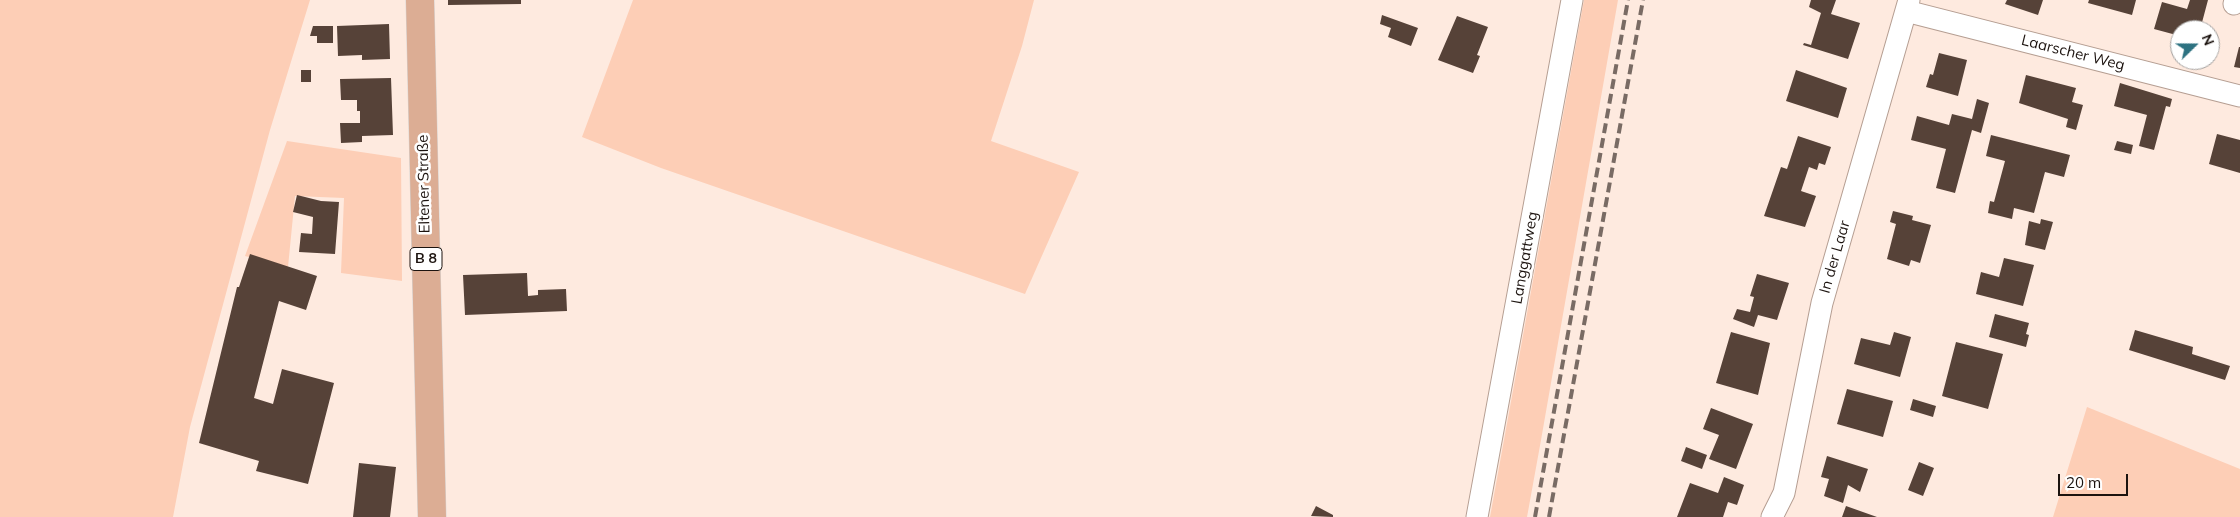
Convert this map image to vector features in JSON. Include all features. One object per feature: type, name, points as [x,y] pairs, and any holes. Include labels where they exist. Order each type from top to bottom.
[{"type":"main road","name":"Eltener Straße","points":[[420,0],[432,517]]},
{"type":"street","name":"Langgattweg","points":[[1477,517],[1572,0]]},
{"type":"street","name":"Laarscher Weg","points":[[1907,6],[2240,96]]},
{"type":"street","name":"In der Laar","points":[[1772,517],[1784,493],[1822,302],[1907,6]]},
{"type":"shaded area","points":[[0,0],[310,0],[270,130],[190,427],[173,517],[0,517]]},
{"type":"shaded area","points":[[633,0],[1034,0],[1022,46],[991,141],[1079,172],[1025,294],[661,168],[582,137]]},
{"type":"shaded area","points":[[1584,0],[1618,0],[1527,517],[1490,517]]},
{"type":"shaded area","points":[[287,141],[401,158],[402,281],[341,273],[344,198],[295,196],[288,267],[245,256]]},
{"type":"shaded area","points":[[2087,407],[2240,469],[2240,517],[2053,517]]},
{"type":"building","points":[[448,0],[521,0],[521,4],[448,5]]},
{"type":"building","points":[[1811,0],[1836,0],[1831,14],[1860,23],[1848,59],[1803,45],[1804,43],[1811,45],[1821,13],[1809,7]]},
{"type":"building","points":[[2007,0],[2043,0],[2038,15],[2005,4]]},
{"type":"building","points":[[2089,0],[2136,0],[2132,15],[2088,3]]},
{"type":"building","points":[[2190,0],[2208,0],[2203,20],[2170,20],[2170,33],[2154,29],[2162,2],[2187,9]]},
{"type":"building","points":[[1382,15],[1418,28],[1411,46],[1388,37],[1391,28],[1380,24]]},
{"type":"building","points":[[1457,16],[1488,27],[1477,55],[1480,56],[1473,73],[1438,60]]},
{"type":"building","points":[[389,24],[390,59],[362,60],[362,55],[338,56],[337,26]]},
{"type":"building","points":[[313,26],[333,26],[333,43],[317,43],[317,36],[310,36]]},
{"type":"building","points":[[2240,47],[2240,68],[2234,67]]},
{"type":"building","points":[[1939,53],[1967,60],[1958,96],[1926,87],[1930,74],[1933,75]]},
{"type":"building","points":[[301,70],[311,70],[311,82],[301,82]]},
{"type":"building","points":[[1796,70],[1847,88],[1838,118],[1786,101]]},
{"type":"building","points":[[2026,75],[2076,88],[2072,102],[2083,105],[2076,130],[2066,127],[2068,119],[2019,103]]},
{"type":"building","points":[[391,78],[393,135],[362,136],[362,142],[341,143],[340,123],[360,123],[360,111],[357,111],[357,100],[341,100],[340,79]]},
{"type":"building","points":[[2120,83],[2172,99],[2170,107],[2166,106],[2154,150],[2139,146],[2147,115],[2114,106]]},
{"type":"building","points":[[1977,99],[1989,103],[1981,133],[1972,130],[1955,193],[1936,188],[1946,149],[1911,140],[1917,116],[1949,125],[1952,114],[1972,119]]},
{"type":"building","points":[[2217,134],[2240,140],[2240,173],[2209,164]]},
{"type":"building","points":[[1991,135],[2070,155],[2064,177],[2045,172],[2034,213],[2014,208],[2012,219],[1988,213],[1990,201],[1994,202],[2005,161],[1986,156]]},
{"type":"building","points":[[1798,136],[1831,147],[1825,165],[1819,163],[1817,170],[1809,167],[1801,191],[1816,196],[1805,227],[1764,216],[1781,167],[1787,169]]},
{"type":"building","points":[[2117,141],[2133,145],[2131,154],[2114,150]]},
{"type":"building","points":[[297,195],[321,201],[339,202],[335,254],[299,252],[301,233],[312,234],[313,217],[293,212]]},
{"type":"building","points":[[1893,211],[1913,216],[1912,220],[1931,225],[1920,263],[1911,260],[1909,266],[1887,259],[1896,224],[1890,222]]},
{"type":"building","points":[[2041,219],[2053,222],[2045,250],[2025,245],[2029,221],[2040,224]]},
{"type":"building","points":[[250,254],[317,276],[306,310],[279,301],[254,398],[273,404],[282,369],[334,383],[308,484],[256,471],[259,461],[199,443],[237,287],[239,287]]},
{"type":"building","points":[[2004,258],[2034,265],[2023,306],[1976,294],[1981,272],[1999,277]]},
{"type":"building","points":[[527,273],[528,296],[538,295],[538,290],[566,289],[567,311],[465,315],[463,275]]},
{"type":"building","points":[[1757,274],[1789,283],[1777,320],[1758,315],[1754,327],[1733,319],[1737,309],[1750,312],[1754,297],[1750,296]]},
{"type":"building","points":[[1995,314],[2029,323],[2026,334],[2029,335],[2026,347],[1989,337]]},
{"type":"building","points":[[2135,330],[2193,347],[2192,354],[2230,366],[2225,380],[2129,350]]},
{"type":"building","points":[[1731,332],[1770,343],[1758,395],[1716,383]]},
{"type":"building","points":[[1894,332],[1911,337],[1900,377],[1854,364],[1861,338],[1890,345]]},
{"type":"building","points":[[1956,342],[2003,354],[1988,409],[1942,396]]},
{"type":"building","points":[[1847,389],[1893,401],[1883,437],[1837,424]]},
{"type":"building","points":[[1913,399],[1936,406],[1933,417],[1910,410]]},
{"type":"building","points":[[1711,408],[1753,424],[1736,469],[1709,459],[1719,435],[1703,429]]},
{"type":"building","points":[[1686,447],[1707,455],[1702,469],[1681,461]]},
{"type":"building","points":[[1827,456],[1868,469],[1860,492],[1848,485],[1843,503],[1824,496],[1829,479],[1821,477]]},
{"type":"building","points":[[1919,462],[1934,468],[1923,496],[1908,490]]},
{"type":"building","points":[[359,463],[396,467],[390,517],[353,517]]},
{"type":"building","points":[[1724,477],[1744,485],[1737,505],[1728,502],[1723,517],[1677,517],[1690,483],[1718,493]]},
{"type":"building","points":[[1316,506],[1333,515],[1333,517],[1311,516]]},
{"type":"building","points":[[1846,506],[1877,517],[1842,517]]},
{"type":"railway","points":[[1535,517],[1628,0]]},
{"type":"railway","points":[[1549,517],[1643,0]]}]
